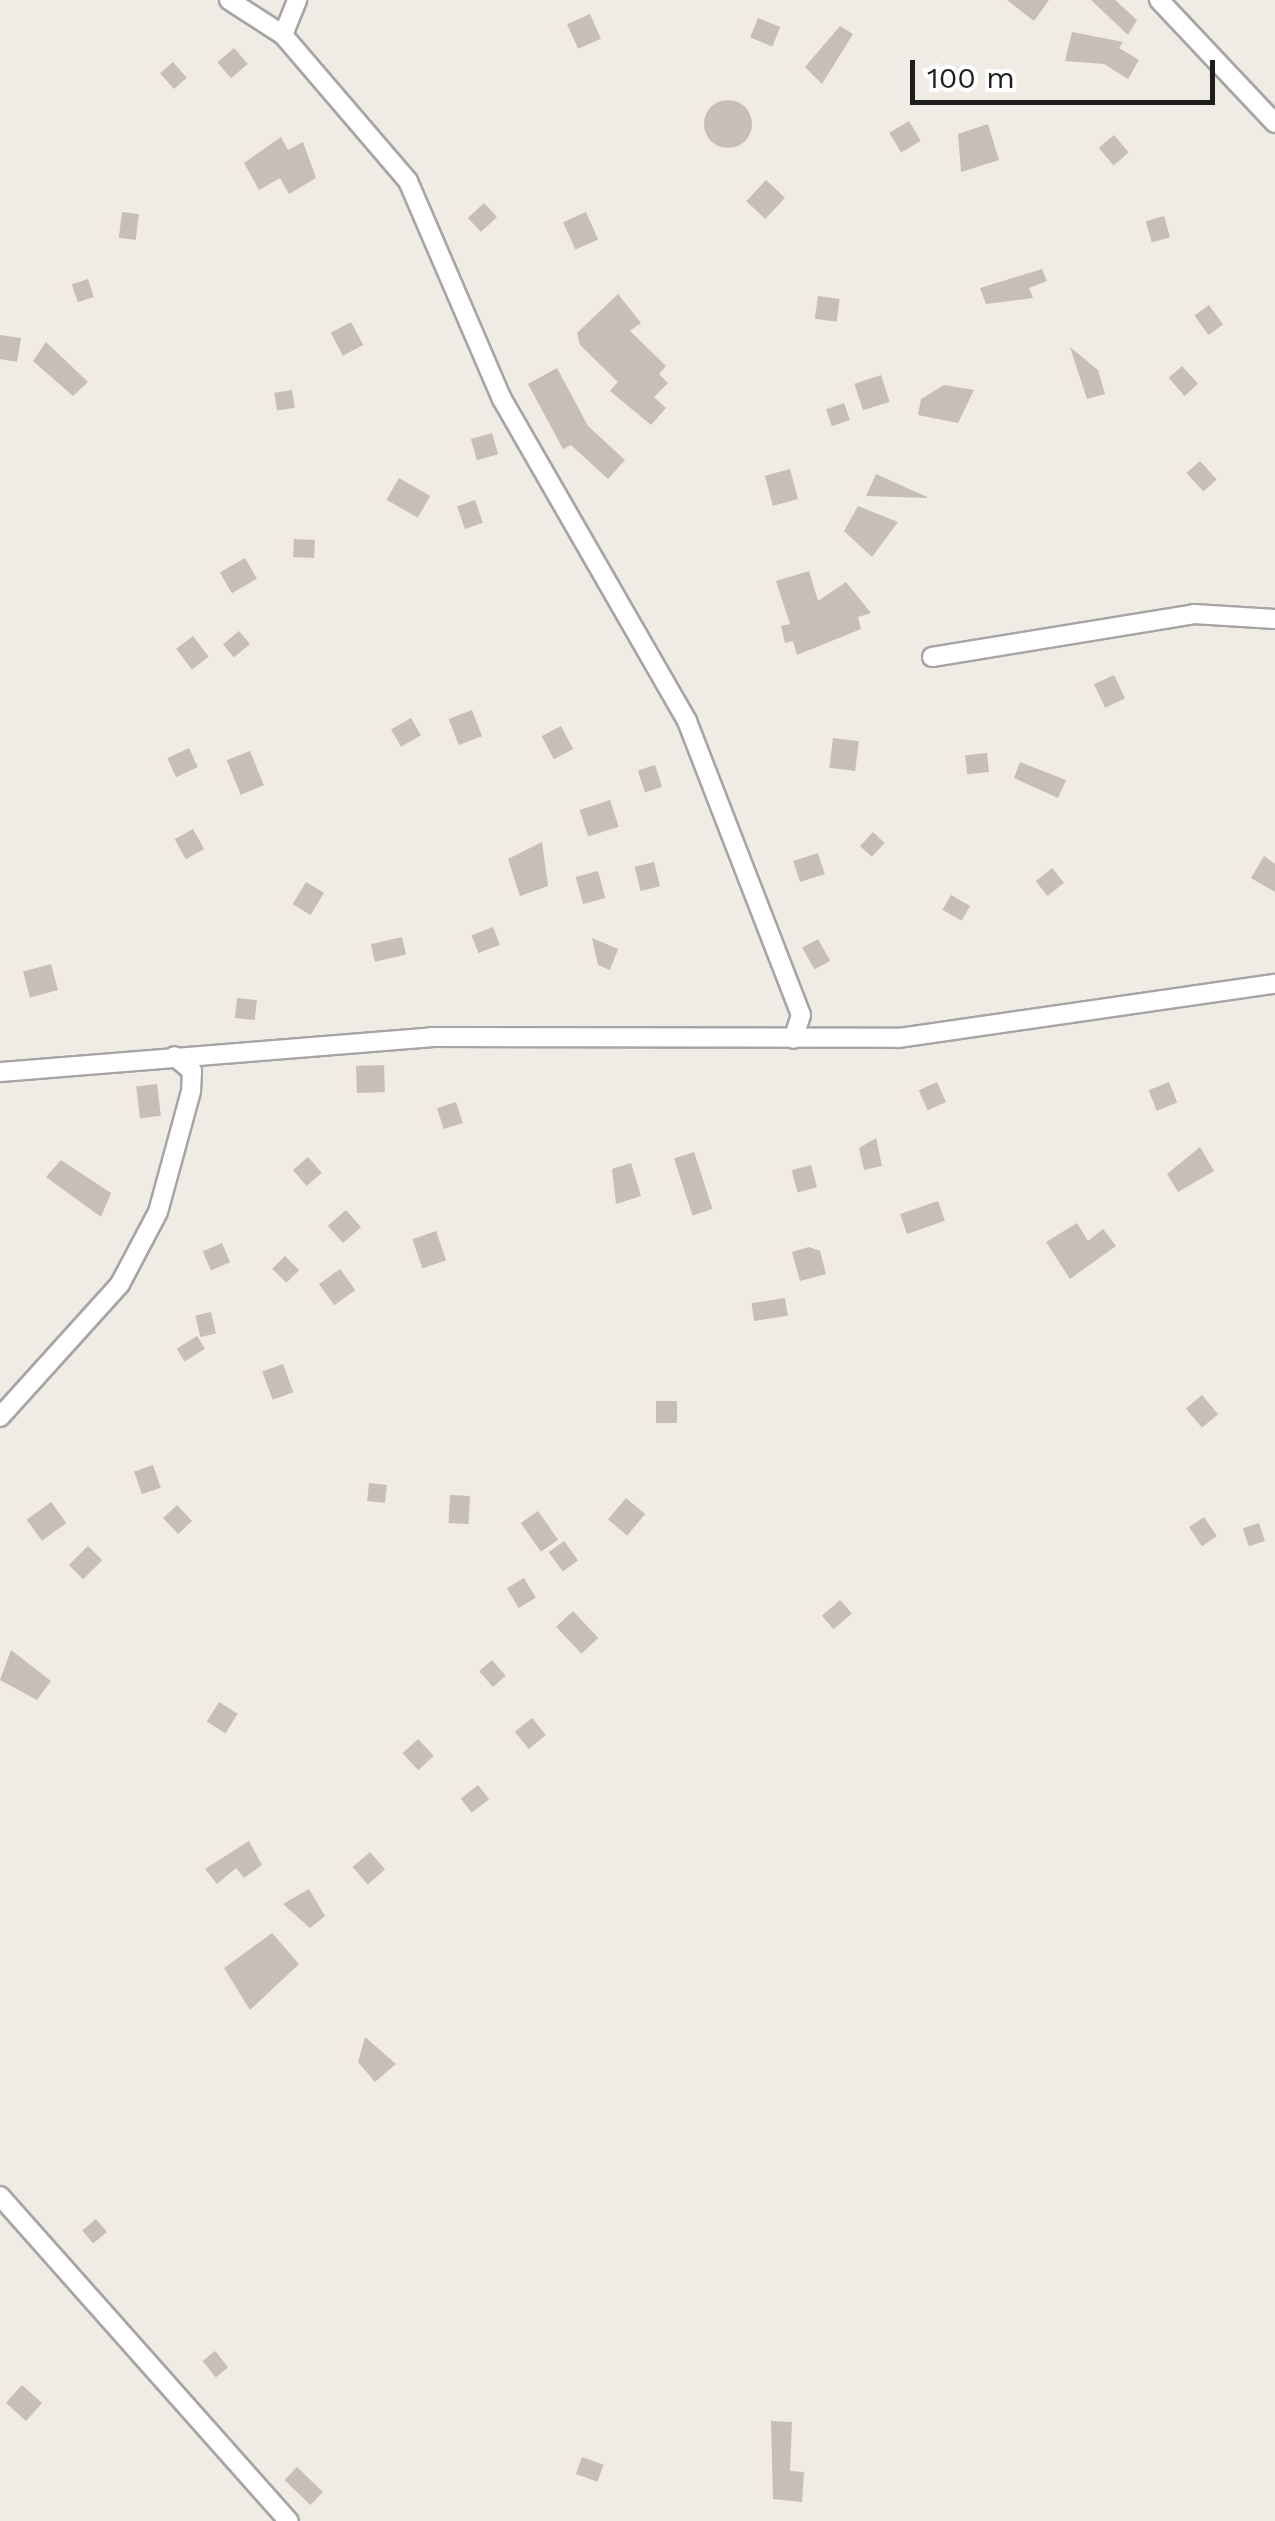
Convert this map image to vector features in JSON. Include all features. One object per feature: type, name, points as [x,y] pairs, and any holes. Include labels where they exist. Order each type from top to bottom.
[{"type":"street","points":[[229,0],[283,36],[408,182],[502,399],[687,721],[802,1016],[793,1039]]},
{"type":"street","points":[[283,36],[297,0]]},
{"type":"street","points":[[1159,0],[1275,123]]},
{"type":"street","points":[[932,657],[1194,614],[1275,620]]},
{"type":"street","points":[[0,1072],[431,1037],[898,1038],[1275,984]]},
{"type":"street","points":[[0,1416],[120,1284],[158,1212],[191,1091],[192,1071],[174,1056]]},
{"type":"street","points":[[0,2196],[289,2521]]},
{"type":"building","points":[[1007,0],[1049,0],[1034,21]]},
{"type":"building","points":[[1091,0],[1115,0],[1137,20],[1128,35]]},
{"type":"building","points":[[590,14],[601,39],[578,49],[567,24]]},
{"type":"building","points":[[758,18],[780,27],[772,46],[750,37]]},
{"type":"building","points":[[840,26],[853,34],[822,84],[805,67]]},
{"type":"building","points":[[1072,32],[1123,42],[1119,48],[1139,60],[1128,79],[1104,64],[1065,61]]},
{"type":"building","points":[[234,48],[248,64],[231,78],[217,62]]},
{"type":"building","points":[[173,62],[187,78],[174,89],[160,73]]},
{"type":"building","points":[[728,100],[745,107],[752,124],[745,141],[728,148],[711,141],[704,124],[711,107]]},
{"type":"building","points":[[909,121],[921,141],[901,153],[889,133]]},
{"type":"building","points":[[988,124],[999,160],[961,172],[958,134]]},
{"type":"building","points":[[1114,135],[1129,153],[1113,165],[1099,148]]},
{"type":"building","points":[[281,137],[288,150],[303,142],[316,178],[289,194],[280,178],[259,190],[244,163]]},
{"type":"building","points":[[766,180],[785,198],[765,219],[746,201]]},
{"type":"building","points":[[484,203],[497,217],[481,232],[468,218]]},
{"type":"building","points":[[122,212],[139,214],[136,240],[119,238]]},
{"type":"building","points":[[586,212],[598,239],[575,250],[563,222]]},
{"type":"building","points":[[1164,216],[1170,237],[1152,242],[1146,221]]},
{"type":"building","points":[[1042,269],[1047,281],[1029,288],[1033,298],[986,304],[980,288]]},
{"type":"building","points":[[88,279],[94,297],[78,302],[72,284]]},
{"type":"building","points":[[618,294],[641,323],[630,331],[666,366],[659,374],[668,383],[654,397],[666,408],[651,425],[610,391],[618,382],[580,345],[577,333]]},
{"type":"building","points":[[818,296],[840,299],[837,322],[815,319]]},
{"type":"building","points":[[1209,305],[1223,324],[1209,335],[1194,316]]},
{"type":"building","points":[[351,322],[363,345],[343,356],[331,333]]},
{"type":"building","points":[[0,335],[21,338],[17,362],[0,359]]},
{"type":"building","points":[[46,342],[88,382],[73,396],[33,361]]},
{"type":"building","points":[[1070,347],[1098,370],[1105,394],[1087,399]]},
{"type":"building","points":[[1182,366],[1198,384],[1185,396],[1169,378]]},
{"type":"building","points":[[557,368],[588,426],[625,460],[608,479],[571,445],[563,449],[528,384]]},
{"type":"building","points":[[881,375],[890,402],[863,410],[854,384]]},
{"type":"building","points":[[944,385],[974,390],[958,423],[918,415],[921,399]]},
{"type":"building","points":[[292,390],[295,408],[277,411],[274,393]]},
{"type":"building","points":[[844,403],[850,420],[832,426],[826,409]]},
{"type":"building","points":[[492,433],[498,454],[477,460],[471,439]]},
{"type":"building","points":[[1200,461],[1217,480],[1203,492],[1187,473]]},
{"type":"building","points":[[790,469],[798,499],[773,506],[765,476]]},
{"type":"building","points":[[876,474],[927,497],[927,498],[866,496]]},
{"type":"building","points":[[399,478],[430,496],[418,518],[386,500]]},
{"type":"building","points":[[475,500],[483,523],[465,529],[457,506]]},
{"type":"building","points":[[858,506],[898,522],[872,557],[844,531]]},
{"type":"building","points":[[294,539],[315,540],[314,558],[293,557]]},
{"type":"building","points":[[245,558],[257,579],[232,593],[220,572]]},
{"type":"building","points":[[809,571],[818,601],[846,582],[871,613],[858,617],[861,629],[797,655],[793,641],[785,643],[781,626],[790,624],[776,581]]},
{"type":"building","points":[[239,631],[250,644],[234,658],[223,644]]},
{"type":"building","points":[[193,636],[209,657],[192,669],[176,649]]},
{"type":"building","points":[[1114,675],[1125,699],[1105,708],[1094,684]]},
{"type":"building","points":[[472,710],[482,736],[459,745],[449,719]]},
{"type":"building","points":[[411,718],[421,735],[401,747],[391,730]]},
{"type":"building","points":[[561,726],[573,749],[554,759],[542,736]]},
{"type":"building","points":[[833,738],[859,741],[855,771],[829,768]]},
{"type":"building","points":[[189,748],[198,767],[176,777],[167,758]]},
{"type":"building","points":[[250,751],[264,785],[241,795],[227,760]]},
{"type":"building","points":[[987,753],[989,772],[967,774],[965,755]]},
{"type":"building","points":[[1020,762],[1066,780],[1058,798],[1014,778]]},
{"type":"building","points":[[655,765],[662,787],[645,792],[638,771]]},
{"type":"building","points":[[610,800],[619,827],[588,837],[580,810]]},
{"type":"building","points":[[193,829],[204,849],[186,859],[175,839]]},
{"type":"building","points":[[873,832],[885,843],[872,857],[860,846]]},
{"type":"building","points":[[542,842],[548,886],[520,896],[508,859]]},
{"type":"building","points":[[818,853],[825,874],[800,882],[793,861]]},
{"type":"building","points":[[1264,856],[1275,864],[1275,892],[1251,878]]},
{"type":"building","points":[[654,862],[660,886],[641,891],[635,867]]},
{"type":"building","points":[[1052,868],[1064,883],[1048,896],[1036,881]]},
{"type":"building","points":[[598,871],[605,898],[583,904],[576,877]]},
{"type":"building","points":[[306,882],[324,893],[311,915],[293,904]]},
{"type":"building","points":[[951,895],[970,906],[962,921],[942,910]]},
{"type":"building","points":[[493,927],[500,945],[478,953],[472,935]]},
{"type":"building","points":[[402,937],[406,955],[375,962],[371,944]]},
{"type":"building","points":[[592,938],[618,949],[610,970],[598,965]]},
{"type":"building","points":[[818,939],[830,961],[814,970],[802,948]]},
{"type":"building","points":[[51,964],[58,990],[30,998],[23,972]]},
{"type":"building","points":[[237,998],[257,1000],[255,1020],[235,1018]]},
{"type":"building","points":[[384,1065],[385,1092],[357,1093],[356,1066]]},
{"type":"building","points":[[937,1082],[946,1102],[928,1110],[919,1090]]},
{"type":"building","points":[[1169,1082],[1177,1102],[1157,1111],[1149,1090]]},
{"type":"building","points":[[157,1084],[161,1116],[140,1118],[136,1087]]},
{"type":"building","points":[[456,1102],[463,1123],[444,1129],[437,1108]]},
{"type":"building","points":[[876,1138],[882,1166],[864,1170],[859,1148]]},
{"type":"building","points":[[1200,1147],[1214,1171],[1178,1192],[1167,1174]]},
{"type":"building","points":[[694,1152],[713,1209],[693,1216],[674,1158]]},
{"type":"building","points":[[308,1157],[322,1173],[307,1186],[293,1170]]},
{"type":"building","points":[[61,1160],[111,1193],[101,1217],[46,1177]]},
{"type":"building","points":[[631,1163],[641,1196],[616,1204],[612,1169]]},
{"type":"building","points":[[811,1165],[817,1187],[798,1192],[792,1170]]},
{"type":"building","points":[[938,1201],[945,1221],[907,1234],[900,1214]]},
{"type":"building","points":[[346,1210],[361,1227],[343,1243],[328,1226]]},
{"type":"building","points":[[1077,1223],[1088,1241],[1103,1229],[1116,1246],[1070,1279],[1046,1242]]},
{"type":"building","points":[[436,1231],[446,1260],[422,1268],[412,1239]]},
{"type":"building","points":[[222,1243],[230,1262],[211,1271],[203,1251]]},
{"type":"building","points":[[809,1247],[820,1251],[826,1274],[800,1281],[792,1252]]},
{"type":"building","points":[[285,1256],[299,1270],[286,1283],[272,1269]]},
{"type":"building","points":[[340,1269],[355,1290],[334,1305],[319,1284]]},
{"type":"building","points":[[785,1298],[788,1316],[754,1321],[751,1303]]},
{"type":"building","points":[[211,1312],[216,1333],[200,1337],[195,1316]]},
{"type":"building","points":[[197,1336],[205,1349],[185,1361],[177,1349]]},
{"type":"building","points":[[283,1364],[293,1392],[273,1400],[262,1372]]},
{"type":"building","points":[[1202,1395],[1218,1414],[1202,1428],[1186,1408]]},
{"type":"building","points":[[656,1401],[677,1401],[677,1423],[656,1423]]},
{"type":"building","points":[[153,1465],[161,1488],[142,1494],[134,1472]]},
{"type":"building","points":[[369,1483],[387,1485],[385,1503],[367,1501]]},
{"type":"building","points":[[450,1495],[470,1496],[469,1524],[449,1523]]},
{"type":"building","points":[[626,1498],[645,1514],[627,1536],[608,1519]]},
{"type":"building","points":[[51,1502],[66,1523],[42,1541],[27,1520]]},
{"type":"building","points":[[177,1505],[192,1521],[178,1534],[163,1518]]},
{"type":"building","points":[[538,1511],[558,1540],[541,1552],[521,1523]]},
{"type":"building","points":[[1204,1517],[1217,1536],[1202,1546],[1189,1527]]},
{"type":"building","points":[[1259,1523],[1265,1541],[1249,1546],[1243,1528]]},
{"type":"building","points":[[564,1541],[578,1560],[563,1572],[549,1552]]},
{"type":"building","points":[[88,1546],[102,1560],[83,1579],[69,1565]]},
{"type":"building","points":[[524,1578],[536,1598],[519,1608],[507,1588]]},
{"type":"building","points":[[840,1600],[852,1614],[834,1629],[822,1616]]},
{"type":"building","points":[[573,1611],[598,1638],[581,1654],[556,1627]]},
{"type":"building","points":[[11,1650],[51,1681],[37,1700],[0,1680]]},
{"type":"building","points":[[492,1660],[506,1676],[493,1687],[479,1671]]},
{"type":"building","points":[[219,1702],[238,1714],[225,1733],[207,1722]]},
{"type":"building","points":[[532,1718],[546,1735],[529,1749],[515,1732]]},
{"type":"building","points":[[418,1739],[434,1756],[418,1770],[403,1753]]},
{"type":"building","points":[[478,1785],[489,1799],[472,1813],[461,1799]]},
{"type":"building","points":[[249,1841],[262,1865],[244,1878],[236,1868],[217,1884],[205,1869]]},
{"type":"building","points":[[370,1852],[385,1869],[368,1884],[353,1867]]},
{"type":"building","points":[[309,1889],[325,1916],[310,1928],[283,1904]]},
{"type":"building","points":[[272,1933],[299,1964],[250,2010],[224,1968]]},
{"type":"building","points":[[365,2037],[396,2064],[375,2082],[358,2062]]},
{"type":"building","points":[[96,2219],[107,2232],[93,2244],[82,2231]]},
{"type":"building","points":[[215,2351],[228,2367],[216,2377],[203,2361]]},
{"type":"building","points":[[22,2385],[42,2403],[26,2421],[6,2403]]},
{"type":"building","points":[[771,2421],[792,2422],[790,2471],[804,2472],[802,2502],[773,2499]]},
{"type":"building","points":[[582,2457],[604,2465],[597,2482],[576,2474]]},
{"type":"building","points":[[297,2467],[323,2492],[310,2505],[284,2480]]}]
